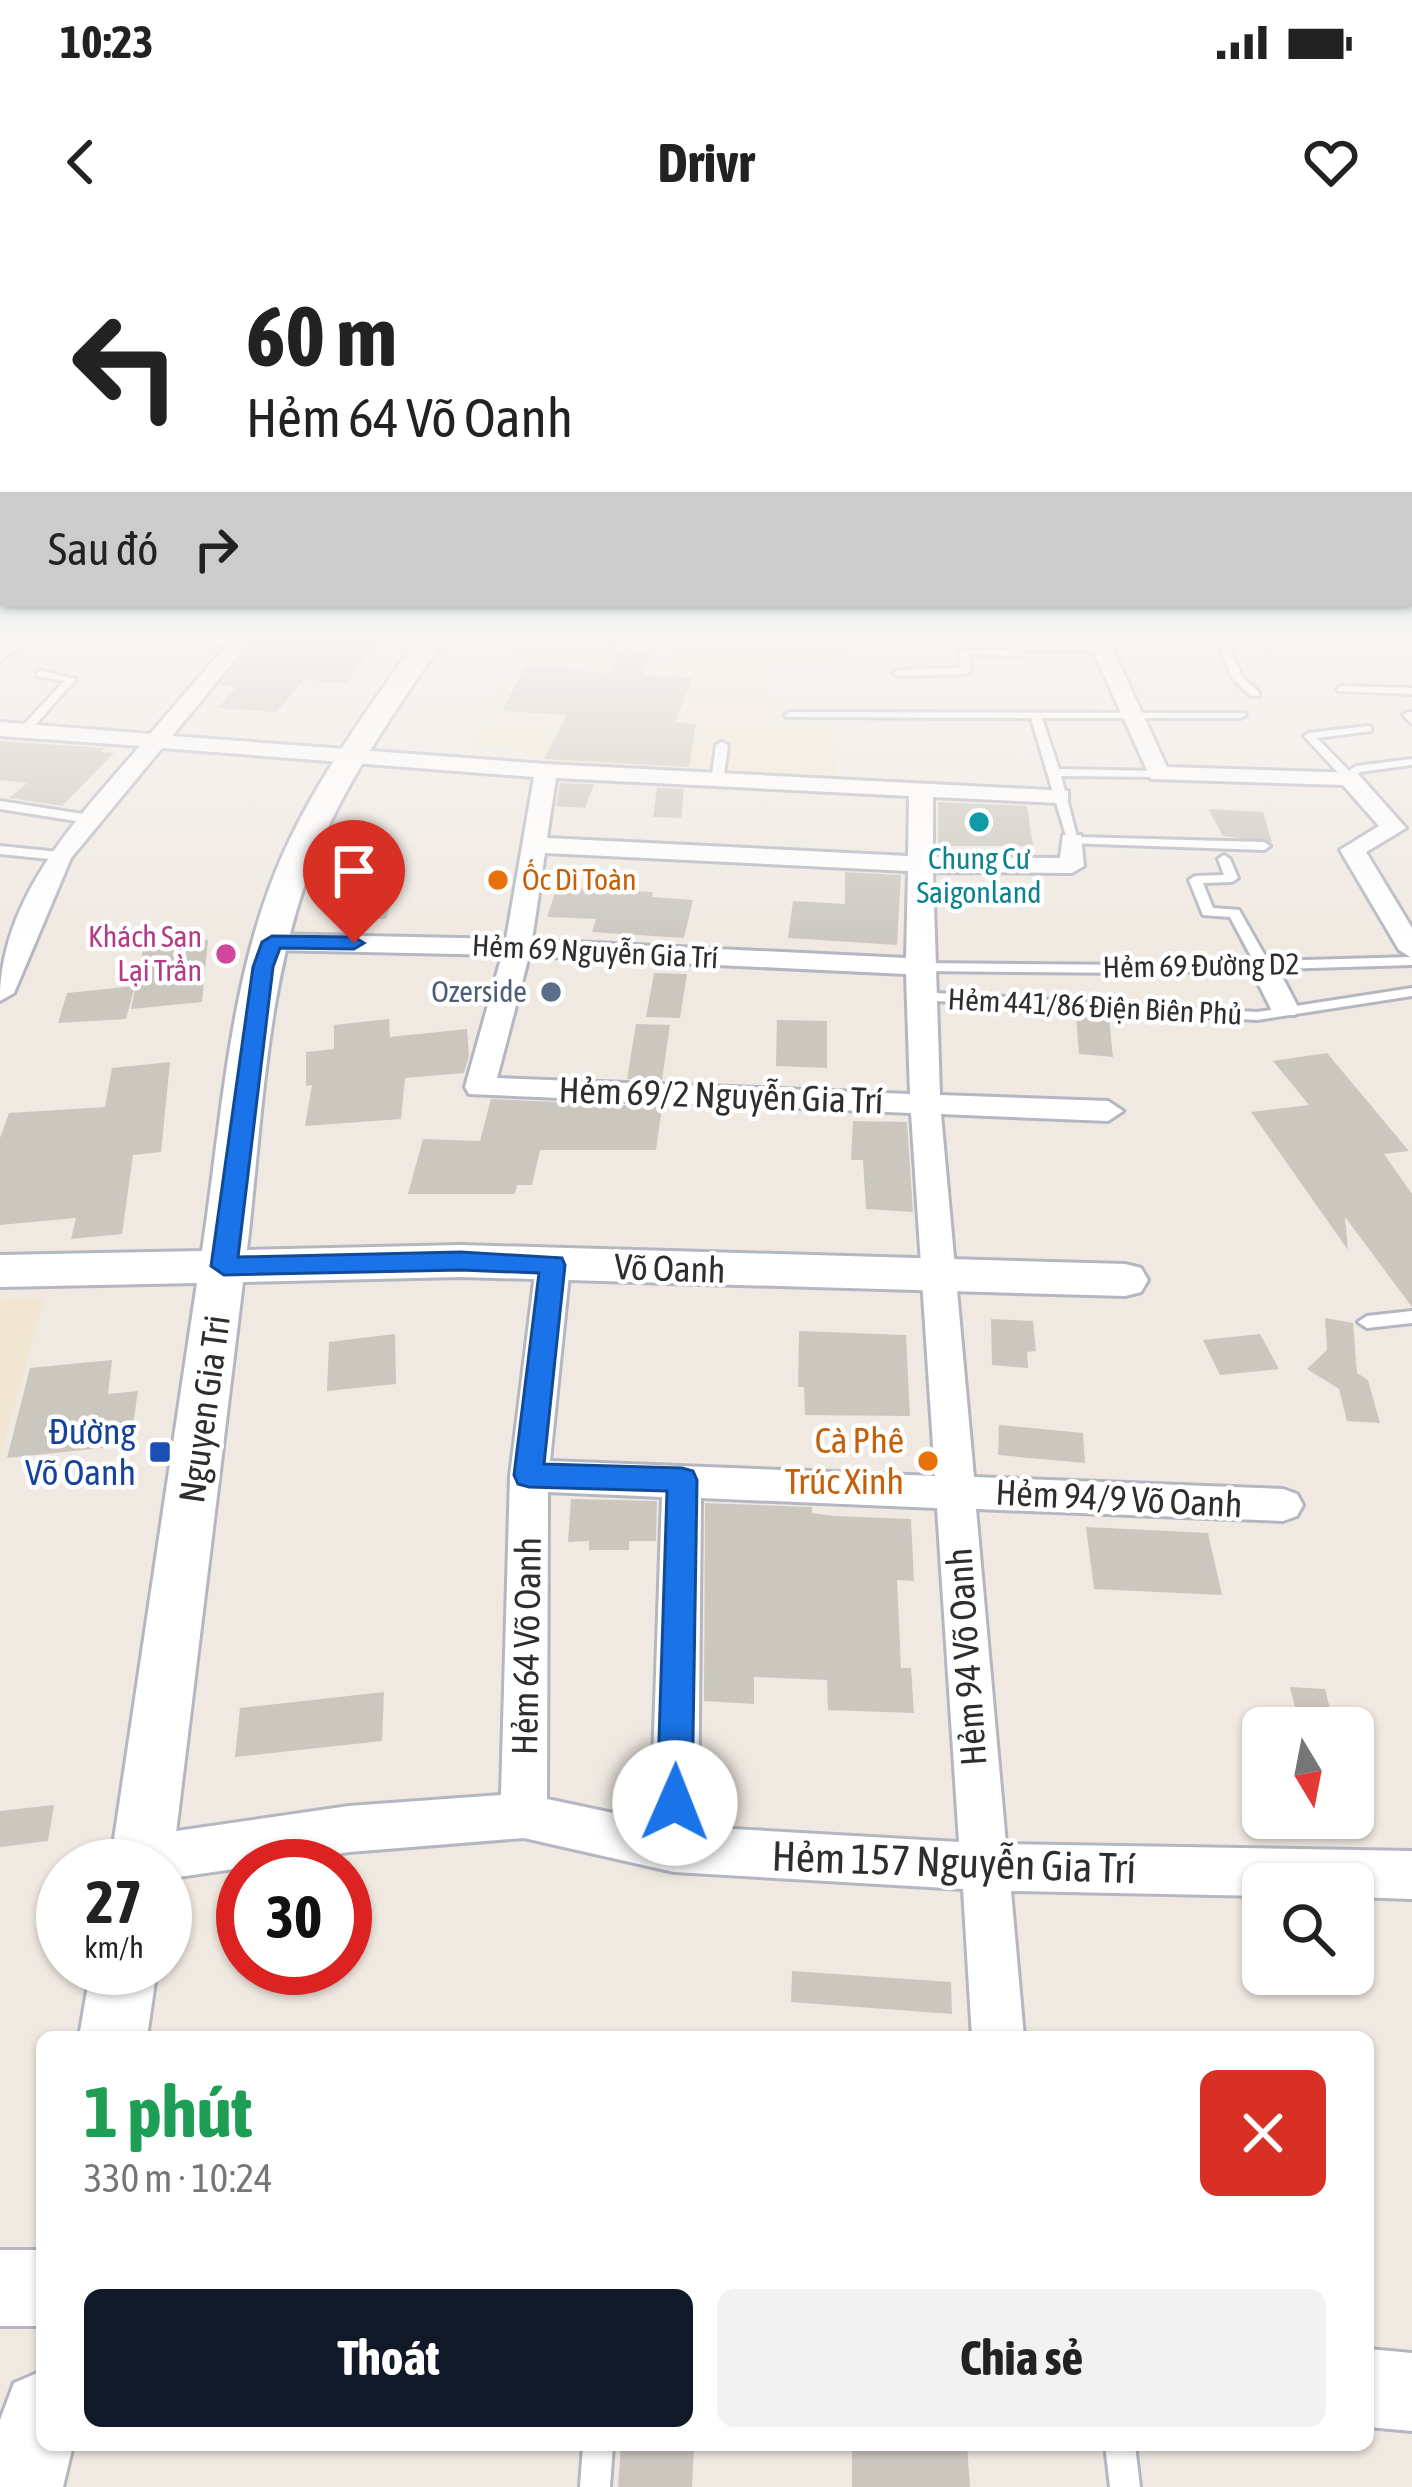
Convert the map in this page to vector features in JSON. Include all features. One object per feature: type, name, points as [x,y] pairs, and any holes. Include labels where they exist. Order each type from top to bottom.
[{"type":"street","points":[[114,740],[921,792],[1057,784]]},
{"type":"street","points":[[0,993],[9,948],[59,856],[160,740]]},
{"type":"street","name":"Nguyen Gia Tri","points":[[144,1839],[263,967],[305,841],[362,740]]},
{"type":"street","points":[[1143,740],[1159,774],[1348,778],[1394,828],[1352,850],[1412,950]]},
{"type":"street","points":[[518,946],[546,771]]},
{"type":"street","name":"Hẻm 94 Võ Oanh","points":[[921,792],[919,982],[925,1101],[981,1867],[997,2031]]},
{"type":"street","points":[[534,845],[918,864],[1072,866],[1072,840]]},
{"type":"street","name":"Hẻm 69 Nguyễn Gia Trí","points":[[272,942],[518,946],[919,982]]},
{"type":"street","name":"Hẻm 69/2 Nguyễn Gia Trí","points":[[518,946],[480,1087],[1108,1111]]},
{"type":"street","points":[[1263,965],[1285,1009]]},
{"type":"street","name":"Võ Oanh","points":[[0,1271],[461,1261],[1125,1280]]},
{"type":"street","name":"Hẻm 64 Võ Oanh","points":[[524,1816],[529,1475],[553,1265]]},
{"type":"street","points":[[529,1475],[954,1491]]},
{"type":"street","points":[[674,1849],[682,1480]]},
{"type":"street","name":"Hẻm 94/9 Võ Oanh","points":[[954,1491],[1283,1505]]},
{"type":"street","name":"Hẻm 157 Nguyễn Gia Trí","points":[[192,1854],[349,1829],[524,1816],[674,1849],[981,1867],[1412,1875]]},
{"type":"street","points":[[114,2031],[120,1995]]},
{"type":"street","points":[[0,2288],[36,2288]]},
{"type":"street","points":[[1374,2389],[1412,2392]]},
{"type":"street","points":[[22,2487],[36,2433]]},
{"type":"lane","points":[[1043,740],[1072,840],[1264,846]]},
{"type":"lane","points":[[1313,740],[1348,778],[1356,770],[1412,762]]},
{"type":"lane","points":[[717,782],[722,746]]},
{"type":"lane","points":[[1057,784],[1159,774]]},
{"type":"lane","points":[[0,806],[89,819]]},
{"type":"lane","points":[[0,850],[59,856]]},
{"type":"lane","points":[[1224,859],[1232,878],[1195,880],[1208,912],[1234,913],[1263,965]]},
{"type":"lane","name":"Hẻm 69 Đường D2","points":[[919,982],[1412,961]]},
{"type":"lane","name":"Hẻm 441/86 Điện Biên Phủ","points":[[919,982],[1257,1016],[1412,992]]},
{"type":"lane","points":[[1367,1322],[1412,1317]]},
{"type":"lane","points":[[595,2487],[598,2451]]},
{"type":"lane","points":[[1121,2451],[1124,2487]]},
{"type":"shaded area","points":[[472,740],[834,740],[837,780],[548,765],[548,760],[513,750],[469,745]]},
{"type":"shaded area","points":[[44,1298],[0,1459],[0,1299]]},
{"type":"building","points":[[554,740],[693,740],[689,767],[544,759]]},
{"type":"building","points":[[0,741],[105,748],[101,752],[114,753],[62,806],[9,798],[27,783],[0,780]]},
{"type":"building","points":[[560,783],[594,784],[585,808],[556,806]]},
{"type":"building","points":[[657,788],[684,789],[681,818],[653,817]]},
{"type":"building","name":"Chung Cư Saigonland","points":[[938,802],[1027,806],[1033,846],[938,846]]},
{"type":"building","points":[[1208,809],[1263,812],[1272,842],[1223,836]]},
{"type":"building","points":[[357,867],[403,867],[386,919],[329,918],[339,882],[351,882]]},
{"type":"building","points":[[845,872],[901,875],[897,945],[788,938],[793,901],[845,904]]},
{"type":"building","points":[[557,887],[653,892],[652,897],[693,900],[684,938],[592,932],[596,919],[547,917]]},
{"type":"building","points":[[208,940],[202,1002],[131,1009],[144,945]]},
{"type":"building","points":[[654,973],[687,974],[680,1018],[646,1017]]},
{"type":"building","points":[[135,986],[126,1019],[58,1023],[67,993]]},
{"type":"building","points":[[1076,1016],[1109,1018],[1113,1057],[1079,1054]]},
{"type":"building","points":[[389,1019],[390,1037],[467,1029],[469,1056],[464,1073],[405,1078],[401,1119],[305,1126],[312,1085],[306,1086],[306,1052],[334,1049],[334,1025]]},
{"type":"building","points":[[777,1020],[827,1021],[827,1068],[776,1066]]},
{"type":"building","points":[[636,1024],[670,1025],[662,1080],[627,1079]]},
{"type":"building","points":[[1327,1053],[1409,1151],[1384,1154],[1412,1194],[1412,1307],[1345,1217],[1348,1250],[1251,1112],[1309,1105],[1273,1061]]},
{"type":"building","points":[[170,1062],[161,1152],[133,1155],[122,1234],[71,1239],[76,1218],[0,1225],[0,1138],[9,1113],[105,1107],[112,1068]]},
{"type":"building","points":[[491,1099],[662,1107],[656,1150],[540,1150],[532,1185],[517,1185],[515,1194],[408,1194],[423,1139],[480,1141]]},
{"type":"building","points":[[853,1121],[907,1122],[913,1212],[866,1209],[863,1160],[851,1160]]},
{"type":"building","points":[[1325,1318],[1353,1323],[1357,1373],[1368,1380],[1380,1423],[1347,1421],[1339,1389],[1307,1369],[1327,1350]]},
{"type":"building","points":[[991,1319],[1033,1321],[1036,1351],[1027,1352],[1028,1368],[992,1365]]},
{"type":"building","points":[[799,1331],[906,1335],[910,1416],[805,1415],[804,1387],[798,1387]]},
{"type":"building","points":[[395,1334],[396,1384],[327,1391],[329,1342]]},
{"type":"building","points":[[1260,1334],[1279,1369],[1220,1375],[1203,1340]]},
{"type":"building","points":[[112,1360],[108,1394],[138,1391],[130,1445],[7,1458],[30,1368]]},
{"type":"building","points":[[999,1425],[1083,1433],[1085,1463],[998,1455]]},
{"type":"building","points":[[571,1499],[657,1501],[656,1541],[629,1541],[629,1550],[589,1550],[589,1541],[568,1542]]},
{"type":"building","points":[[705,1503],[812,1507],[812,1513],[834,1516],[911,1519],[914,1581],[897,1580],[901,1668],[911,1668],[914,1713],[828,1710],[827,1680],[754,1677],[754,1704],[704,1701]]},
{"type":"building","points":[[1086,1527],[1208,1533],[1222,1595],[1094,1589]]},
{"type":"building","points":[[1290,1687],[1325,1689],[1330,1707],[1295,1707]]},
{"type":"building","points":[[384,1692],[382,1741],[235,1757],[240,1708]]},
{"type":"building","points":[[54,1805],[48,1839],[0,1847],[0,1811]]},
{"type":"building","points":[[792,1971],[951,1982],[952,2014],[791,2002]]},
{"type":"building","points":[[621,2451],[694,2451],[692,2487],[618,2487]]},
{"type":"building","points":[[852,2451],[967,2451],[970,2487],[852,2487]]},
{"type":"place","name":"Chung Cư Saigonland","points":[[979,822]]},
{"type":"place","name":"Ốc Dì Toàn","points":[[498,880]]},
{"type":"place","name":"Khách Sạn Lại Trần","points":[[226,954]]},
{"type":"place","name":"Ozerside","points":[[551,992]]},
{"type":"place","name":"Đường Võ Oanh","points":[[160,1452]]},
{"type":"place","name":"Cà Phê Trúc Xinh","points":[[928,1461]]},
{"type":"route","points":[[354,943],[272,942],[263,967],[224,1266],[461,1261],[553,1265],[529,1475],[682,1480],[675,1803]]}]
